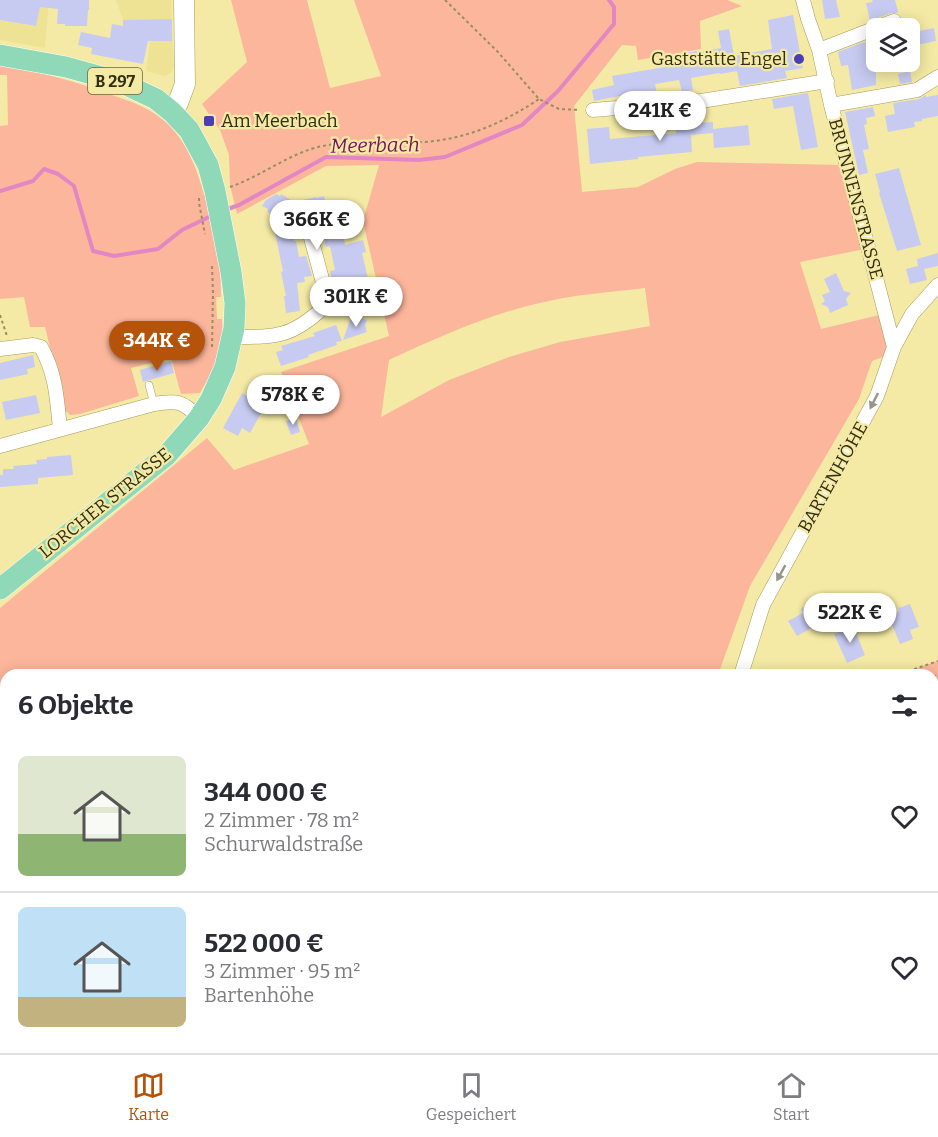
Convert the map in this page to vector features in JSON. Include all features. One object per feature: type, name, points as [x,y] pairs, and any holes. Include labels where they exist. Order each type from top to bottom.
[{"type":"main road","name":"LORCHER STRASSE","points":[[0,55],[66,67],[120,82],[156,99],[172,112],[189,130],[208,165],[214,194],[215,236],[231,272],[235,303],[232,337],[222,376],[199,418],[167,455],[0,589]]},
{"type":"street","points":[[172,112],[185,84],[184,0]]},
{"type":"street","name":"BRUNNENSTRASSE","points":[[802,0],[819,50],[831,105],[894,347]]},
{"type":"street","points":[[819,50],[866,32]]},
{"type":"street","points":[[831,105],[917,90],[938,77]]},
{"type":"street","points":[[593,110],[701,101],[827,81]]},
{"type":"street","points":[[232,337],[272,337],[293,331],[324,307],[325,290],[308,227]]},
{"type":"street","name":"BARTENHÖHE","points":[[743,669],[763,605],[877,396],[894,347],[912,314],[938,285]]},
{"type":"street","points":[[5,349],[33,345],[41,347],[50,362],[56,388],[60,429]]},
{"type":"street","points":[[0,446],[169,401],[189,407],[199,418]]},
{"type":"lane","points":[[149,385],[154,404]]},
{"type":"path","points":[[445,0],[497,51],[539,99],[559,109],[593,110]]},
{"type":"path","points":[[215,236],[214,194],[250,179],[304,151],[337,143],[423,142],[447,139],[491,127],[539,99]]},
{"type":"path","points":[[212,266],[212,347]]},
{"type":"path","points":[[0,315],[7,334],[5,349]]},
{"type":"path","points":[[913,669],[938,660]]},
{"type":"shaded area","points":[[0,0],[49,0],[45,48],[0,40]]},
{"type":"shaded area","points":[[116,0],[171,0],[174,66],[171,73],[164,76],[146,71],[150,41],[123,36],[123,20]]},
{"type":"shaded area","points":[[231,0],[307,0],[330,88],[381,76],[354,0],[727,0],[742,6],[700,21],[701,49],[638,60],[636,46],[622,45],[574,106],[582,192],[638,187],[675,169],[697,162],[841,165],[865,249],[800,262],[821,329],[879,315],[889,343],[885,356],[872,361],[859,399],[750,586],[720,669],[0,669],[0,608],[207,438],[234,470],[309,444],[281,372],[389,336],[363,221],[379,165],[326,166],[237,214],[230,185],[229,155],[220,130],[202,104],[247,62]],"holes":[[[645,288],[650,326],[560,342],[509,357],[449,380],[381,417],[389,360],[508,311],[561,299]]]},
{"type":"shaded area","points":[[0,63],[84,85],[127,100],[156,115],[169,125],[187,149],[204,195],[208,195],[209,219],[214,218],[220,259],[221,297],[216,297],[217,319],[222,319],[223,345],[214,374],[211,372],[200,393],[181,394],[171,358],[131,368],[139,396],[80,414],[70,415],[65,410],[45,327],[30,327],[24,297],[0,299],[0,126],[8,125],[7,75],[0,75]]},
{"type":"shaded area","points":[[938,661],[938,669],[915,669]]},
{"type":"building","points":[[0,0],[89,0],[87,26],[57,24],[58,9],[40,7],[36,26],[0,20]]},
{"type":"building","points":[[822,0],[836,0],[840,17],[825,19]]},
{"type":"building","points":[[872,0],[895,0],[898,11],[878,18],[869,18],[866,3],[873,2]]},
{"type":"building","points":[[793,15],[803,68],[785,71],[787,78],[740,86],[737,71],[719,73],[691,78],[693,90],[682,92],[679,80],[655,84],[657,94],[646,96],[645,91],[594,101],[592,90],[614,85],[612,76],[682,64],[680,54],[721,48],[718,31],[729,29],[734,56],[772,49],[768,20]]},
{"type":"building","points":[[172,19],[172,41],[148,41],[143,64],[91,54],[92,48],[78,45],[81,32],[110,38],[112,24],[123,26],[123,20]]},
{"type":"building","points":[[934,28],[936,41],[920,44],[920,31]]},
{"type":"building","points":[[866,42],[866,72],[876,72],[876,85],[852,90],[848,65],[841,66],[838,52]]},
{"type":"building","points":[[910,72],[912,82],[900,84],[898,74]]},
{"type":"building","points":[[808,93],[818,147],[801,150],[793,106],[774,109],[772,99]]},
{"type":"building","points":[[926,95],[926,97],[938,95],[938,116],[914,122],[915,127],[888,132],[885,116],[895,114],[893,103],[919,99]]},
{"type":"building","points":[[873,107],[875,116],[866,118],[867,124],[864,125],[869,149],[863,150],[868,173],[859,175],[845,112]]},
{"type":"building","points":[[685,121],[686,124],[713,122],[713,129],[748,125],[750,145],[714,148],[713,133],[691,135],[692,152],[590,164],[587,129],[609,127],[610,139],[676,133],[675,122]]},
{"type":"building","points":[[899,168],[921,245],[897,251],[875,174]]},
{"type":"building","points":[[276,194],[280,196],[281,194],[294,202],[324,196],[329,217],[336,216],[338,227],[342,227],[345,245],[363,240],[366,252],[362,253],[371,291],[378,297],[345,303],[342,299],[337,281],[332,282],[330,271],[335,270],[330,246],[326,247],[319,214],[290,222],[299,257],[306,256],[312,276],[304,277],[305,282],[297,283],[300,311],[286,313],[284,296],[286,296],[281,272],[283,271],[271,214],[262,206],[266,200]]},
{"type":"building","points":[[938,253],[938,266],[924,269],[927,280],[910,284],[906,269],[918,266],[917,259]]},
{"type":"building","points":[[836,273],[844,291],[851,293],[846,299],[848,305],[830,313],[828,307],[821,304],[825,301],[822,295],[830,292],[824,279]]},
{"type":"building","points":[[357,318],[367,320],[365,325],[367,332],[343,340],[350,320]]},
{"type":"building","points":[[336,325],[342,341],[336,342],[337,345],[281,366],[276,352],[283,350],[281,346],[315,336],[313,333]]},
{"type":"building","points":[[33,355],[35,367],[27,369],[28,374],[0,380],[0,363]]},
{"type":"building","points":[[171,361],[174,373],[143,382],[140,370]]},
{"type":"building","points":[[242,393],[265,406],[250,433],[242,428],[238,436],[223,428]]},
{"type":"building","points":[[36,395],[40,413],[6,420],[2,402]]},
{"type":"building","points":[[296,418],[300,432],[291,435],[286,421]]},
{"type":"building","points":[[71,455],[73,475],[38,478],[38,484],[0,487],[0,475],[3,475],[3,469],[37,464],[36,460],[47,459],[47,457]]},
{"type":"building","points":[[809,604],[820,623],[797,636],[788,621],[803,613],[801,609]]},
{"type":"building","points":[[910,604],[919,627],[910,630],[913,639],[900,644],[888,615]]},
{"type":"building","points":[[853,626],[865,655],[847,663],[834,634]]},
{"type":"waterway","name":"Meerbach","points":[[225,210],[239,205],[326,157],[419,160],[445,157],[522,125],[558,91],[614,24],[614,7],[609,0]]},
{"type":"waterway","name":"Meerbach","points":[[0,191],[33,181],[44,169],[58,174],[74,186],[93,251],[114,256],[158,249],[182,230],[213,215]]},
{"type":"place","name":"Gaststätte Engel","points":[[799,59]]},
{"type":"place","name":"Am Meerbach","points":[[209,121]]}]
